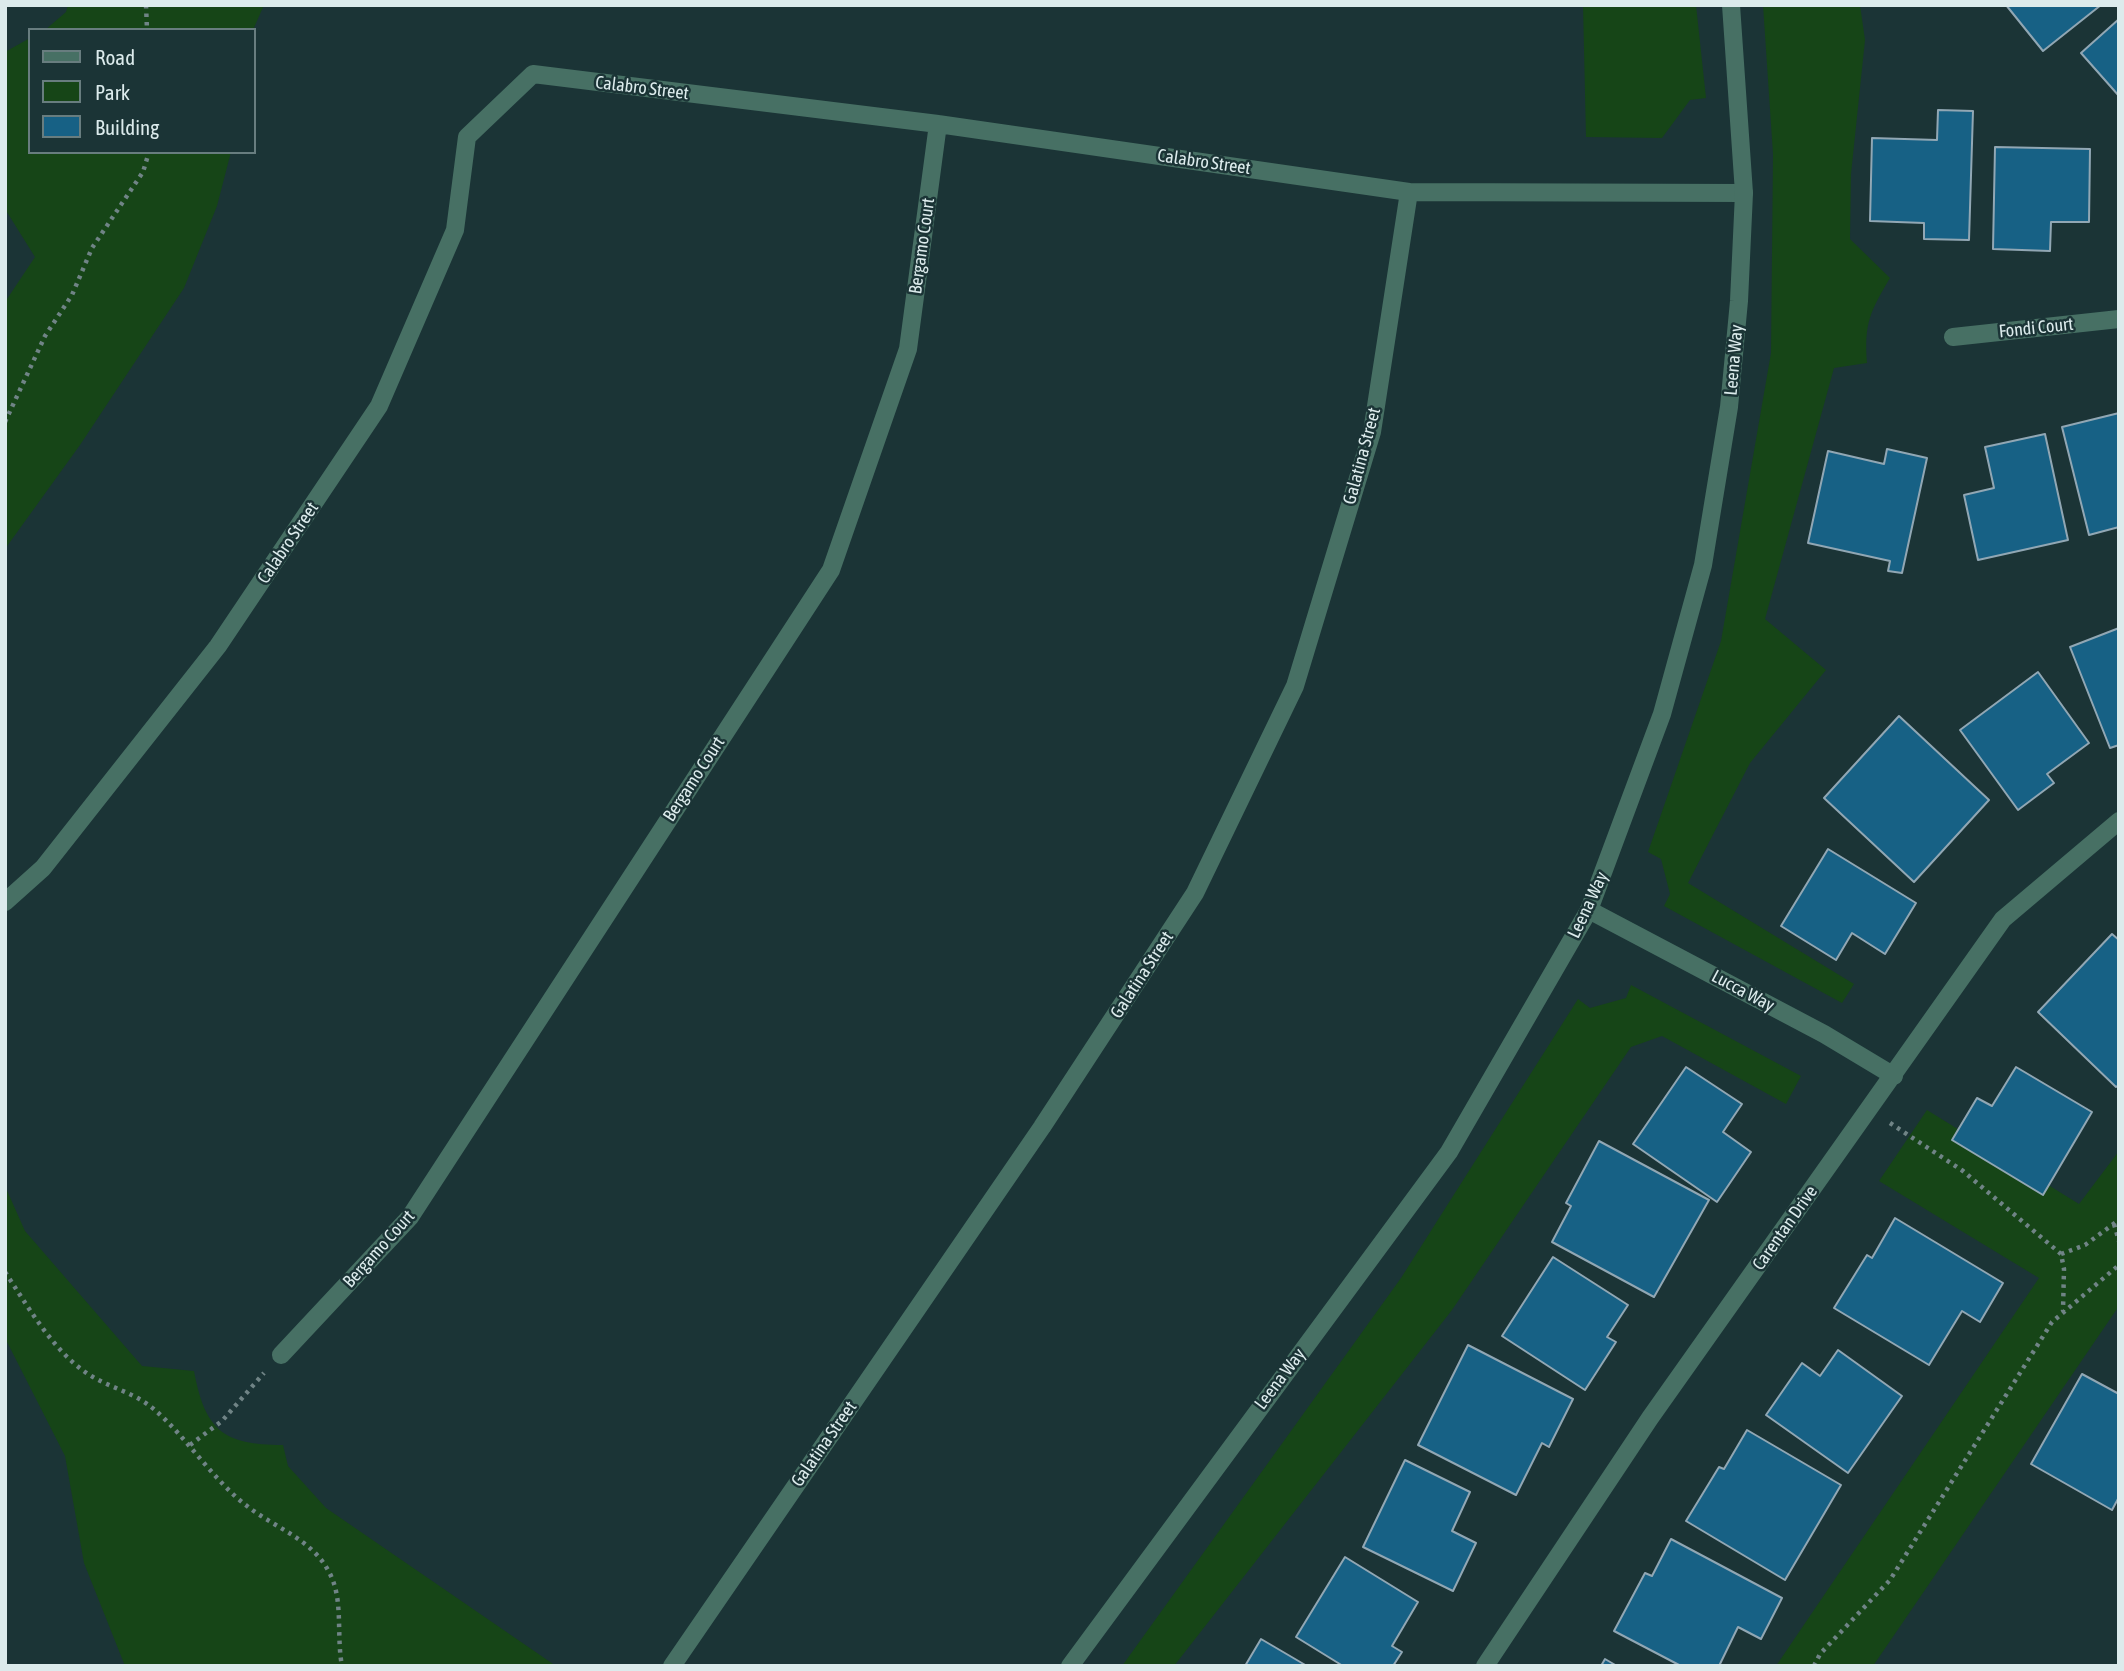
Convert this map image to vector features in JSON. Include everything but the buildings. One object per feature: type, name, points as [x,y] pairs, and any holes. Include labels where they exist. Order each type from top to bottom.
[{"type":"street","name":"Leena Way","points":[[1070,1666],[1449,1152],[1589,910],[1662,714],[1703,565],[1729,407],[1739,301],[1744,193],[1731,5]]},
{"type":"street","name":"Calabro Street","points":[[5,902],[43,868],[218,646],[379,406],[455,230],[467,137],[533,74],[938,124],[1409,192],[1744,193]]},
{"type":"street","name":"Bergamo Court","points":[[281,1355],[410,1217],[831,570],[908,349],[938,124]]},
{"type":"street","name":"Galatina Street","points":[[672,1666],[1042,1127],[1195,894],[1295,686],[1372,432],[1409,192]]},
{"type":"street","name":"Fondi Court","points":[[1953,337],[2119,319]]},
{"type":"street","name":"Carentan Drive","points":[[1485,1666],[1650,1418],[2003,919],[2119,821]]},
{"type":"street","name":"Lucca Way","points":[[1589,910],[1824,1034],[1894,1076]]},
{"type":"path","points":[[146,5],[147,28]]},
{"type":"path","points":[[5,422],[45,336],[72,295],[92,248],[144,172],[149,154]]},
{"type":"path","points":[[1868,1111],[1911,1134],[1963,1171],[2061,1254],[2064,1269],[2063,1311]]},
{"type":"path","points":[[2061,1254],[2085,1245],[2119,1220]]},
{"type":"path","points":[[2114,1224],[2119,1241]]},
{"type":"path","points":[[1814,1666],[1820,1654],[1890,1580],[1927,1517],[1995,1417],[2052,1322],[2119,1265]]},
{"type":"path","points":[[5,1272],[57,1345],[83,1371],[110,1386],[135,1394],[190,1446],[244,1504],[303,1541],[318,1555],[331,1574],[339,1598],[337,1640],[342,1666]]},
{"type":"path","points":[[190,1446],[222,1421],[281,1355]]},
{"type":"green space","points":[[68,5],[264,5],[254,28],[47,28],[66,12]]},
{"type":"green space","points":[[1583,5],[1696,5],[1706,98],[1690,100],[1662,138],[1586,137]]},
{"type":"green space","points":[[1763,5],[1860,5],[1865,40],[1851,174],[1850,239],[1890,278],[1870,318],[1867,363],[1834,368],[1765,619],[1826,670],[1750,763],[1688,883],[1854,984],[1842,1003],[1664,906],[1670,894],[1661,859],[1648,852],[1721,641],[1771,353],[1773,154]]},
{"type":"green space","points":[[28,39],[28,154],[230,154],[217,206],[184,288],[80,445],[5,549],[5,302],[35,257],[5,209],[5,52]]},
{"type":"green space","points":[[1631,985],[1801,1076],[1786,1104],[1662,1036],[1631,1047],[1452,1310],[1174,1666],[1122,1666],[1401,1278],[1578,999],[1590,1008],[1626,998]]},
{"type":"green space","points":[[1927,1110],[2079,1204],[2119,1151],[2119,1306],[1873,1666],[1776,1666],[2039,1278],[1879,1181]]},
{"type":"green space","points":[[5,1186],[25,1231],[142,1366],[194,1371],[204,1407],[220,1430],[245,1442],[283,1445],[288,1466],[326,1508],[556,1666],[125,1666],[84,1563],[65,1456],[5,1338]]}]
